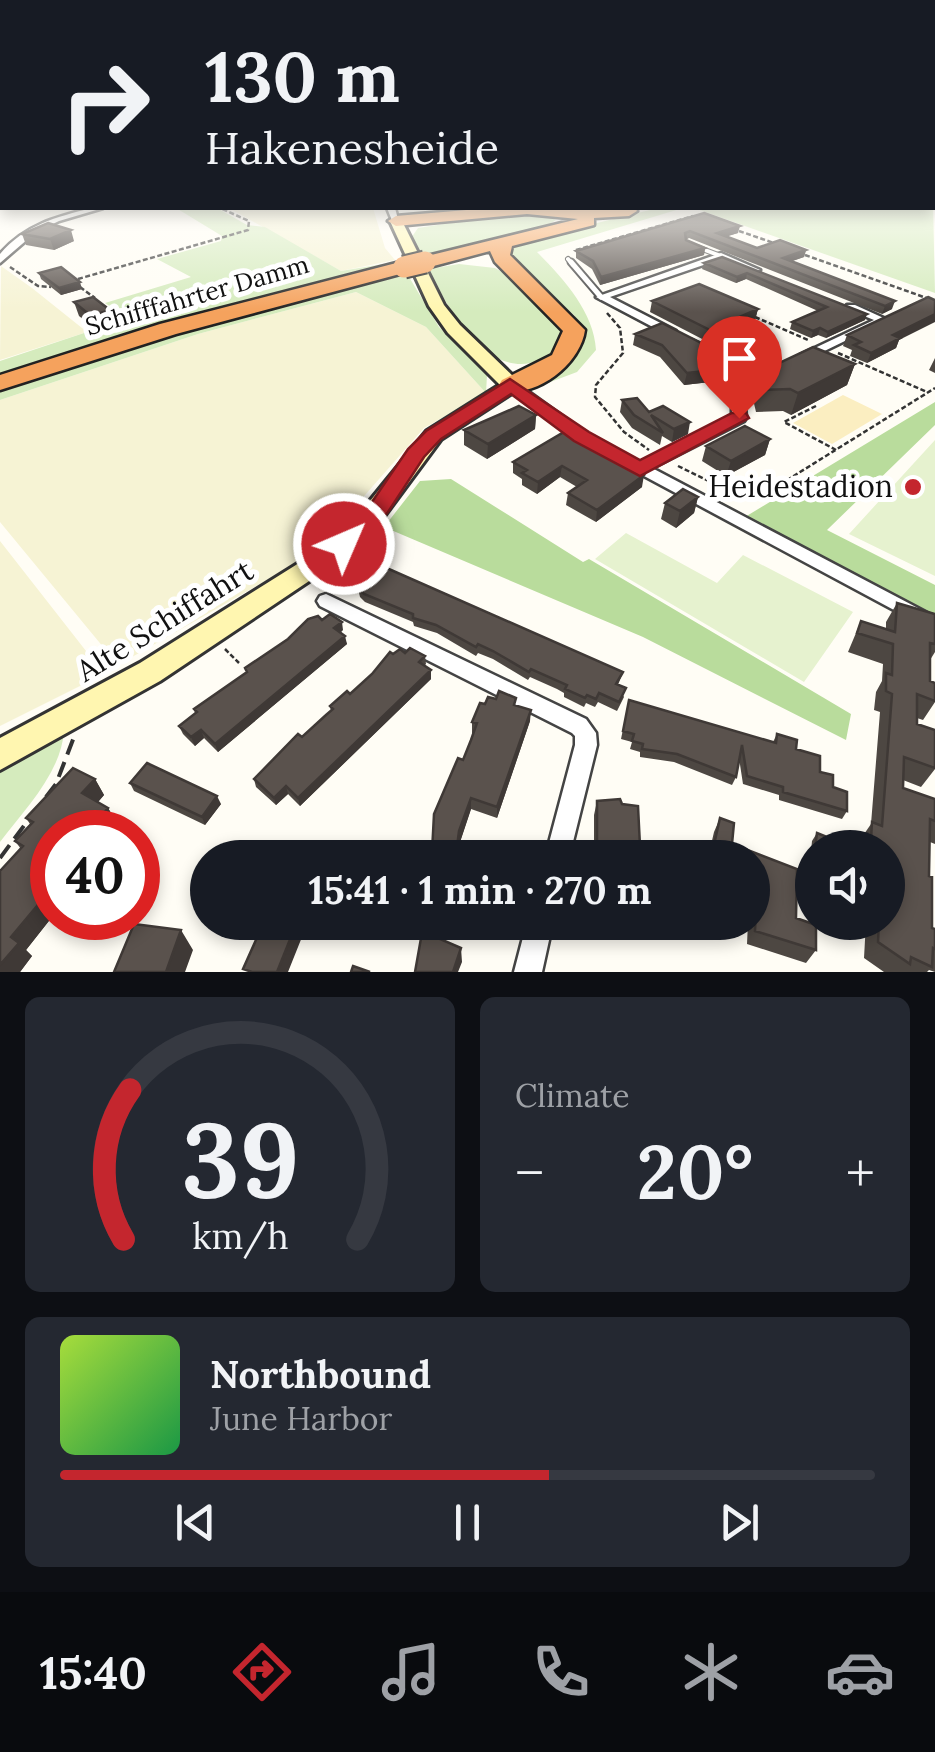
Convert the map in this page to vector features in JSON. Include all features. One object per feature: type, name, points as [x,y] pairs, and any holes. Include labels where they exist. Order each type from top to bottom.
[{"type":"highway","points":[[561,221],[562,228]]},
{"type":"highway","name":"Schifffahrter Damm","points":[[0,382],[168,329],[588,221]]},
{"type":"highway","points":[[505,242],[499,252],[516,274],[566,320],[574,338],[573,346],[558,363],[510,385]]},
{"type":"highway","points":[[426,262],[478,260],[516,274]]},
{"type":"street","points":[[0,261],[18,236],[49,221]]},
{"type":"street","points":[[396,221],[446,317],[510,385],[582,437],[935,626]]},
{"type":"street","points":[[601,298],[721,256],[775,278]]},
{"type":"street","points":[[601,298],[760,378]]},
{"type":"street","points":[[829,299],[883,320]]},
{"type":"street","points":[[640,469],[739,418],[738,391],[883,320]]},
{"type":"street","name":"Alte Schiffahrt","points":[[0,755],[210,634],[344,544],[380,507],[416,453],[434,435],[496,398],[510,385]]},
{"type":"street","points":[[326,602],[578,726],[585,734],[586,745],[562,840]]},
{"type":"street","points":[[528,972],[536,940]]},
{"type":"lane","points":[[688,243],[721,256]]},
{"type":"lane","points":[[568,259],[601,298]]},
{"type":"lane","points":[[883,320],[904,310]]},
{"type":"path","points":[[95,298],[72,281],[248,230],[248,221]]},
{"type":"path","points":[[599,243],[616,251]]},
{"type":"path","points":[[0,261],[38,286],[53,286]]},
{"type":"path","points":[[904,310],[928,299]]},
{"type":"path","points":[[752,316],[928,393]]},
{"type":"path","points":[[816,406],[784,422],[837,450]]},
{"type":"path","points":[[45,798],[73,746],[78,712]]},
{"type":"path","points":[[0,858],[30,818]]},
{"type":"shaded area","points":[[253,221],[377,221],[385,248],[395,260],[341,271]]},
{"type":"shaded area","points":[[1,266],[32,288],[87,332],[0,360]]},
{"type":"shaded area","points":[[356,292],[426,327],[486,393],[424,428],[314,553],[118,665],[0,522],[0,400],[198,334]]},
{"type":"shaded area","points":[[0,541],[104,674],[0,726]]},
{"type":"green space","points":[[198,221],[241,221],[265,227],[341,271],[395,262],[157,327],[0,376],[0,361],[87,332],[133,322],[105,303],[191,277],[157,259],[221,241],[222,236]]},
{"type":"green space","points":[[462,221],[554,221],[543,228],[424,256],[411,238],[418,228]]},
{"type":"green space","points":[[604,221],[639,221],[537,252],[567,284],[583,309],[596,350],[577,372],[537,387],[575,358],[583,330],[574,315],[505,255],[516,243]]},
{"type":"green space","points":[[732,221],[933,221],[935,293]]},
{"type":"green space","points":[[459,264],[495,268],[509,276],[561,323],[564,345],[541,360],[520,364],[500,359],[482,348],[452,311],[429,269]]},
{"type":"green space","points":[[406,272],[439,327],[487,375],[486,393],[426,327],[356,292],[198,334],[0,400],[0,386],[220,318]]},
{"type":"green space","points":[[935,402],[935,425],[827,530],[935,585],[935,616],[745,517]]},
{"type":"green space","name":"Heidestadion","points":[[935,440],[935,576],[849,534]]},
{"type":"green space","points":[[451,479],[583,562],[589,559],[851,714],[846,740],[643,637],[384,527],[420,481]]},
{"type":"green space","points":[[626,533],[717,583],[743,555],[853,612],[804,682],[595,559]]},
{"type":"green space","points":[[64,731],[49,776],[0,842],[0,766]]},
{"type":"sand","points":[[843,395],[882,414],[832,444],[793,423]]},
{"type":"building","points":[[676,221],[727,221],[740,226],[717,233],[757,248],[780,240],[806,250],[783,258],[895,301],[885,306],[690,231],[685,233],[686,240],[705,248],[601,277],[593,261],[576,251]]},
{"type":"building","points":[[48,223],[71,230],[50,239],[22,234]]},
{"type":"building","points":[[722,257],[867,314],[828,332],[820,328],[813,331],[792,322],[827,307],[747,273],[737,277],[704,263]]},
{"type":"building","points":[[61,267],[80,282],[59,288],[39,273]]},
{"type":"building","points":[[699,284],[758,309],[721,325],[753,340],[734,342],[652,301]]},
{"type":"building","points":[[93,297],[110,310],[91,316],[74,302]]},
{"type":"building","points":[[928,297],[935,300],[935,314],[893,335],[900,338],[871,353],[854,345],[861,342],[847,335]]},
{"type":"building","points":[[662,323],[705,345],[722,369],[687,373],[662,345],[635,334]]},
{"type":"building","points":[[813,347],[855,364],[798,393],[790,389],[762,390],[758,373]]},
{"type":"building","points":[[637,398],[649,412],[663,406],[690,422],[674,429],[651,415],[663,433],[634,415],[622,400]]},
{"type":"building","points":[[519,406],[536,415],[488,444],[464,430]]},
{"type":"building","points":[[745,426],[770,439],[731,461],[706,446]]},
{"type":"building","points":[[564,432],[601,445],[595,449],[644,475],[597,510],[568,493],[587,480],[562,466],[538,482],[513,462]]},
{"type":"building","points":[[683,489],[698,497],[680,511],[665,503]]},
{"type":"building","points":[[382,566],[623,672],[616,684],[626,688],[619,702],[599,693],[596,699],[587,695],[585,698],[565,689],[567,685],[531,669],[529,672],[493,651],[478,644],[476,647],[364,594],[359,589],[364,585],[356,581],[366,571],[373,574]]},
{"type":"building","points":[[897,603],[935,614],[930,681],[935,683],[935,701],[917,694],[917,724],[935,730],[935,768],[904,757],[903,788],[935,799],[935,821],[930,819],[929,876],[935,929],[932,967],[911,957],[910,964],[878,942],[905,940],[905,830],[872,830],[872,822],[882,826],[892,694],[886,691],[886,673],[892,675],[893,644],[857,633],[861,621],[895,632]]},
{"type":"building","points":[[330,614],[342,622],[334,628],[345,636],[215,744],[201,730],[191,737],[179,726],[197,712],[194,709],[247,672],[245,668],[288,639],[308,619],[318,616],[322,620]]},
{"type":"building","points":[[410,648],[425,656],[419,662],[431,670],[298,798],[286,786],[274,798],[254,779],[298,734],[302,737],[333,709],[330,706],[372,674],[390,652],[400,649],[405,653]]},
{"type":"building","points":[[499,691],[516,698],[514,705],[531,710],[497,807],[471,798],[458,840],[433,840],[434,814],[458,758],[463,760],[480,703],[485,704],[488,697],[496,699]]},
{"type":"building","points":[[629,700],[776,743],[777,734],[797,740],[796,749],[820,756],[820,772],[833,775],[833,787],[847,792],[847,811],[783,792],[783,787],[747,776],[742,745],[736,777],[677,754],[642,749],[643,744],[632,741],[634,734],[623,731]]},
{"type":"building","points":[[147,763],[217,796],[202,817],[130,783]]},
{"type":"building","points":[[73,768],[95,779],[82,793],[108,808],[106,810],[34,810]]},
{"type":"building","points":[[620,799],[622,804],[638,806],[640,840],[597,840],[597,801]]},
{"type":"building","points":[[720,818],[734,823],[732,840],[715,840]]},
{"type":"building","points":[[30,825],[30,914],[11,937],[19,943],[0,965],[0,871],[23,846],[15,841]]},
{"type":"building","points":[[770,859],[795,868],[795,940],[816,940],[816,950],[770,936]]},
{"type":"building","points":[[160,927],[181,930],[166,972],[114,972],[127,940],[160,940]]},
{"type":"building","points":[[256,940],[290,940],[277,972],[243,969]]},
{"type":"building","points":[[421,940],[442,940],[461,948],[453,972],[415,972]]},
{"type":"place","name":"Heidestadion","points":[[913,487]]},
{"type":"route","points":[[344,544],[380,507],[416,453],[434,435],[496,398],[510,385],[582,437],[640,469],[739,418]]}]
